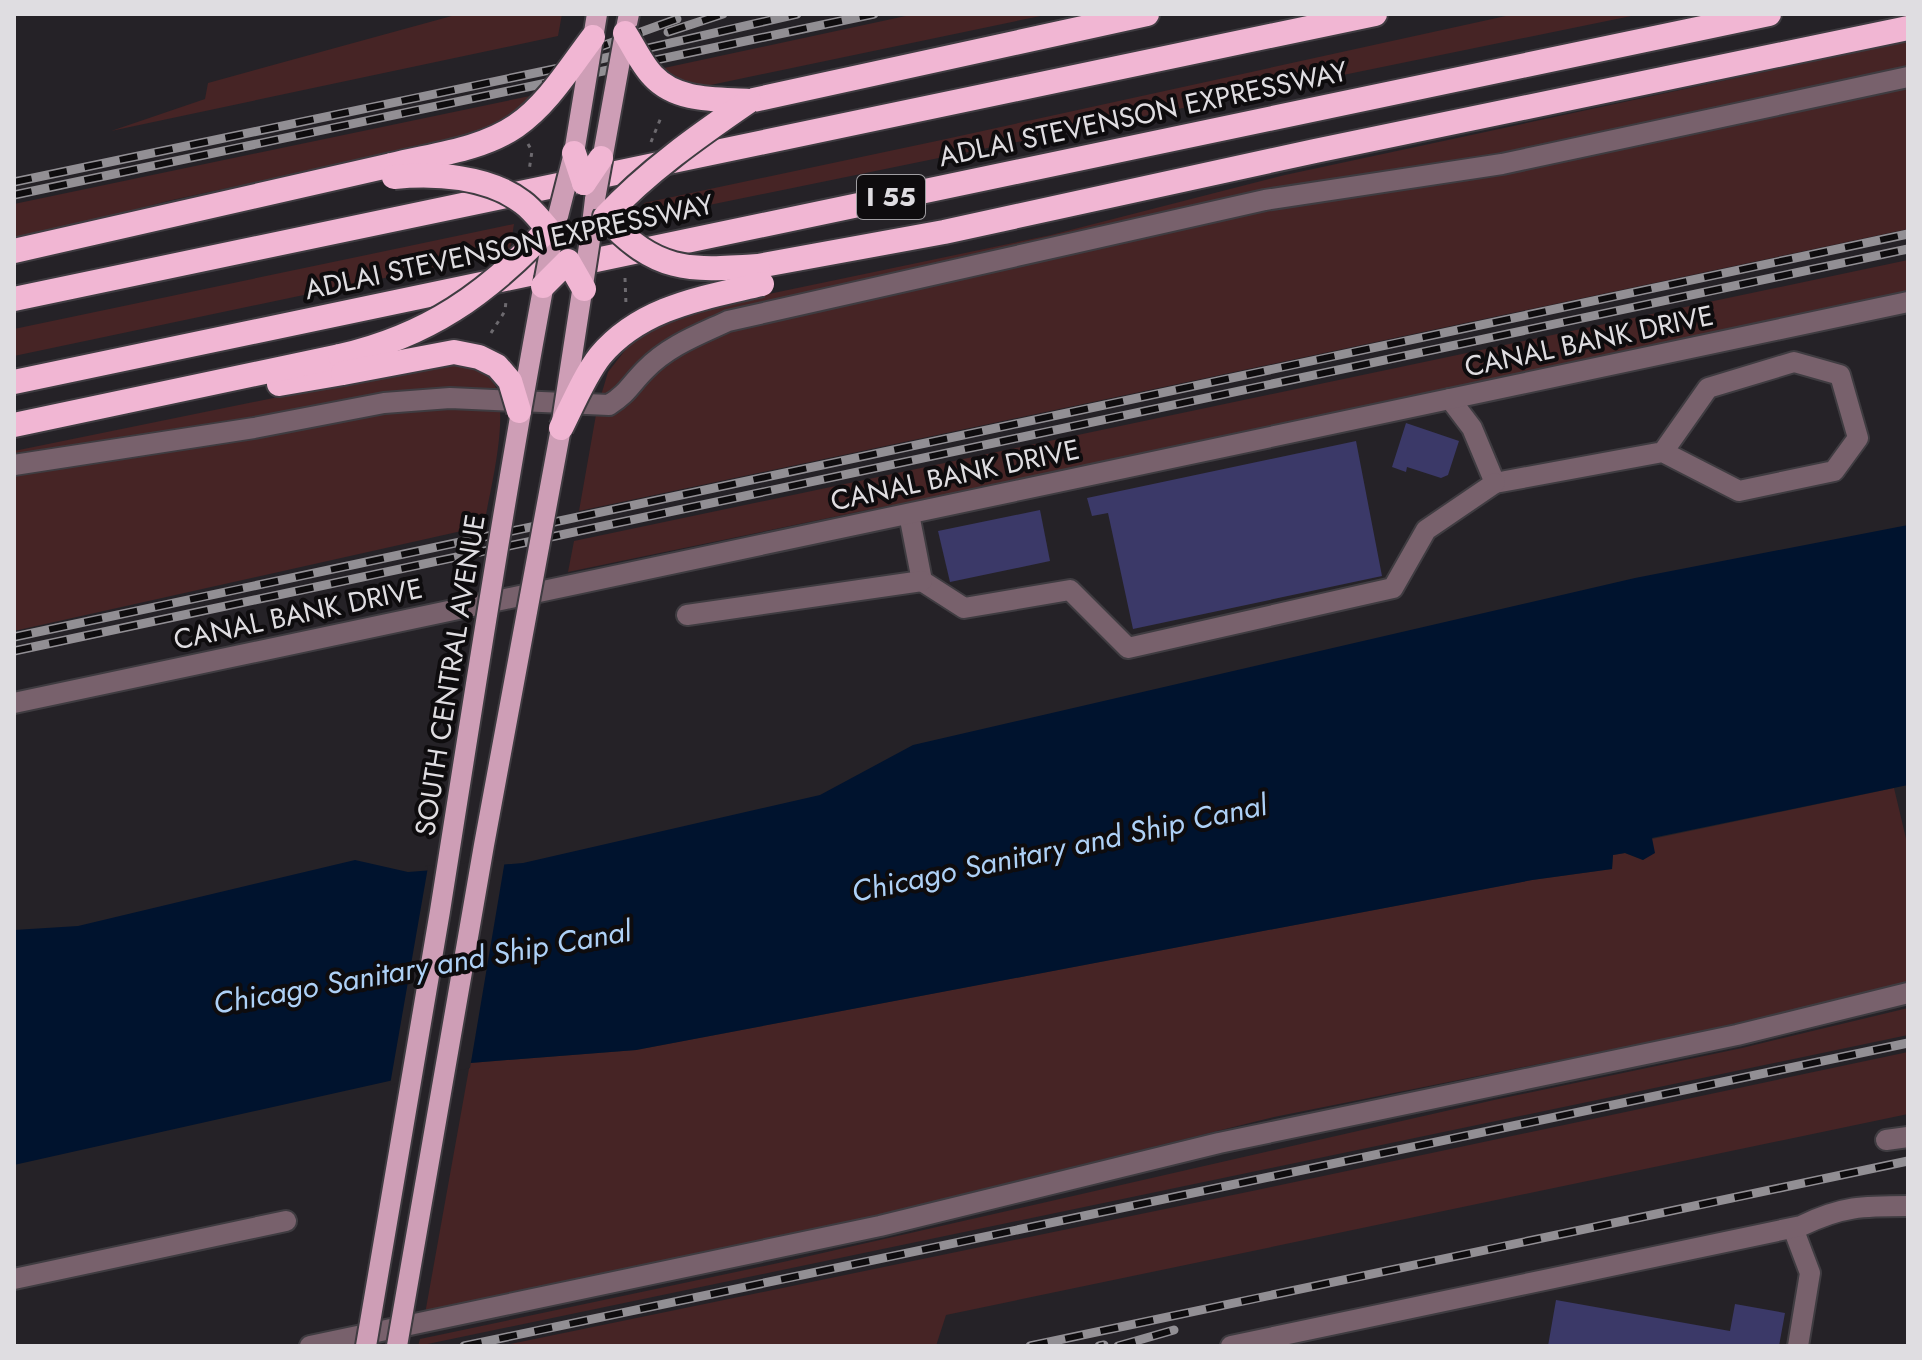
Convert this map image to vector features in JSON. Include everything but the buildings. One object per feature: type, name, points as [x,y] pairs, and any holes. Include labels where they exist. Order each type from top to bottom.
[{"type":"highway","points":[[627,24],[652,76],[670,90],[687,96],[749,101],[1147,14]]},
{"type":"highway","name":"ADLAI STEVENSON EXPRESSWAY","points":[[14,299],[1375,14]]},
{"type":"highway","name":"ADLAI STEVENSON EXPRESSWAY","points":[[14,382],[1769,14]]},
{"type":"highway","points":[[14,251],[285,191],[393,171],[486,142],[517,126],[546,98],[595,25]]},
{"type":"highway","points":[[561,428],[599,357],[636,324],[673,305],[760,275],[1315,151],[1908,28]]},
{"type":"highway","points":[[341,364],[437,321],[511,269],[553,227],[634,186],[749,101]]},
{"type":"highway","points":[[574,153],[594,208],[629,243],[671,265],[760,275]]},
{"type":"highway","points":[[543,286],[568,261],[594,208],[601,158]]},
{"type":"highway","points":[[393,171],[456,178],[498,189],[523,202],[553,227],[584,289]]},
{"type":"highway","points":[[14,425],[153,396],[167,398],[253,388],[341,364],[454,352],[479,357],[497,366],[510,381],[519,411]]},
{"type":"main road","points":[[601,158],[627,24]]},
{"type":"main road","name":"SOUTH CENTRAL AVENUE","points":[[366,1346],[514,462],[519,411],[553,227],[574,153],[595,25]]},
{"type":"main road","points":[[397,1346],[484,845],[561,428],[594,208]]},
{"type":"lane","points":[[14,465],[224,433],[384,403],[450,398],[609,405],[625,395],[645,370],[673,346],[728,321],[1265,200],[1502,164],[1908,77]]},
{"type":"lane","name":"CANAL BANK DRIVE","points":[[14,703],[1908,302]]},
{"type":"lane","points":[[687,615],[922,581],[964,608],[1070,590],[1128,648],[1393,588],[1426,530],[1495,483],[1663,452],[1739,491],[1834,471],[1858,438],[1840,375],[1794,362],[1708,388],[1663,452]]},
{"type":"lane","points":[[1450,399],[1472,428],[1495,483]]},
{"type":"lane","points":[[909,514],[922,581]]},
{"type":"lane","points":[[310,1346],[864,1229],[1219,1143],[1737,1035],[1908,993]]},
{"type":"lane","points":[[1886,1140],[1908,1137]]},
{"type":"lane","points":[[1231,1346],[1793,1228],[1835,1211],[1858,1206],[1908,1206]]},
{"type":"lane","points":[[14,1279],[286,1221]]},
{"type":"lane","points":[[1793,1228],[1810,1273],[1798,1346]]},
{"type":"path","points":[[651,143],[662,115]]},
{"type":"path","points":[[526,140],[532,151],[529,171]]},
{"type":"path","points":[[625,278],[626,308]]},
{"type":"path","points":[[491,333],[505,311],[508,292]]},
{"type":"shaded area","points":[[459,14],[562,14],[558,36],[111,131],[205,99],[208,83]]},
{"type":"shaded area","points":[[915,14],[1050,14],[706,86],[683,81],[664,68]]},
{"type":"shaded area","points":[[1515,14],[1641,14],[641,219],[644,203]]},
{"type":"shaded area","points":[[1908,41],[1908,229],[579,511],[597,409],[608,372],[630,344],[669,319],[764,295],[1051,235],[1285,175]]},
{"type":"shaded area","points":[[530,96],[496,122],[456,139],[172,200],[14,241],[14,204]]},
{"type":"shaded area","points":[[514,224],[510,249],[503,253],[14,356],[14,329]]},
{"type":"shaded area","points":[[1908,260],[1908,296],[1090,469],[877,508],[568,572],[574,541]]},
{"type":"shaded area","points":[[449,362],[481,371],[497,390],[500,407],[498,449],[484,526],[14,631],[14,451]]},
{"type":"shaded area","points":[[1894,788],[1908,847],[1908,984],[1679,1036],[1274,1117],[732,1251],[425,1314],[470,1063],[636,1050],[1532,880],[1612,869],[1613,855],[1625,853],[1643,860],[1652,839]]},
{"type":"shaded area","points":[[1908,1008],[1908,1035],[418,1346],[420,1339],[783,1262],[1494,1100],[1742,1048]]},
{"type":"shaded area","points":[[1908,1052],[1908,1114],[946,1315],[936,1346],[501,1346],[1257,1190]]},
{"type":"water","name":"Chicago Sanitary and Ship Canal","points":[[1908,525],[1908,785],[1652,838],[1655,853],[1643,860],[1625,853],[1613,855],[1612,869],[1532,880],[636,1050],[470,1063],[14,1165],[14,930],[78,926],[355,860],[408,872],[523,863],[820,795],[913,745],[1635,578]]},
{"type":"pier","points":[[505,860],[470,1068],[390,1085],[428,867],[425,866]]},
{"type":"railway","points":[[668,32],[723,14]]},
{"type":"railway","points":[[14,182],[583,63],[797,14]]},
{"type":"railway","points":[[14,195],[874,14]]},
{"type":"railway","points":[[591,50],[677,19]]},
{"type":"railway","points":[[14,637],[1908,234]]},
{"type":"railway","points":[[14,651],[1908,249]]},
{"type":"railway","points":[[464,1346],[1908,1043]]},
{"type":"railway","points":[[1030,1346],[1908,1161]]},
{"type":"railway","points":[[1118,1346],[1174,1330]]},
{"type":"railway","points":[[1099,1346],[1104,1345]]}]
